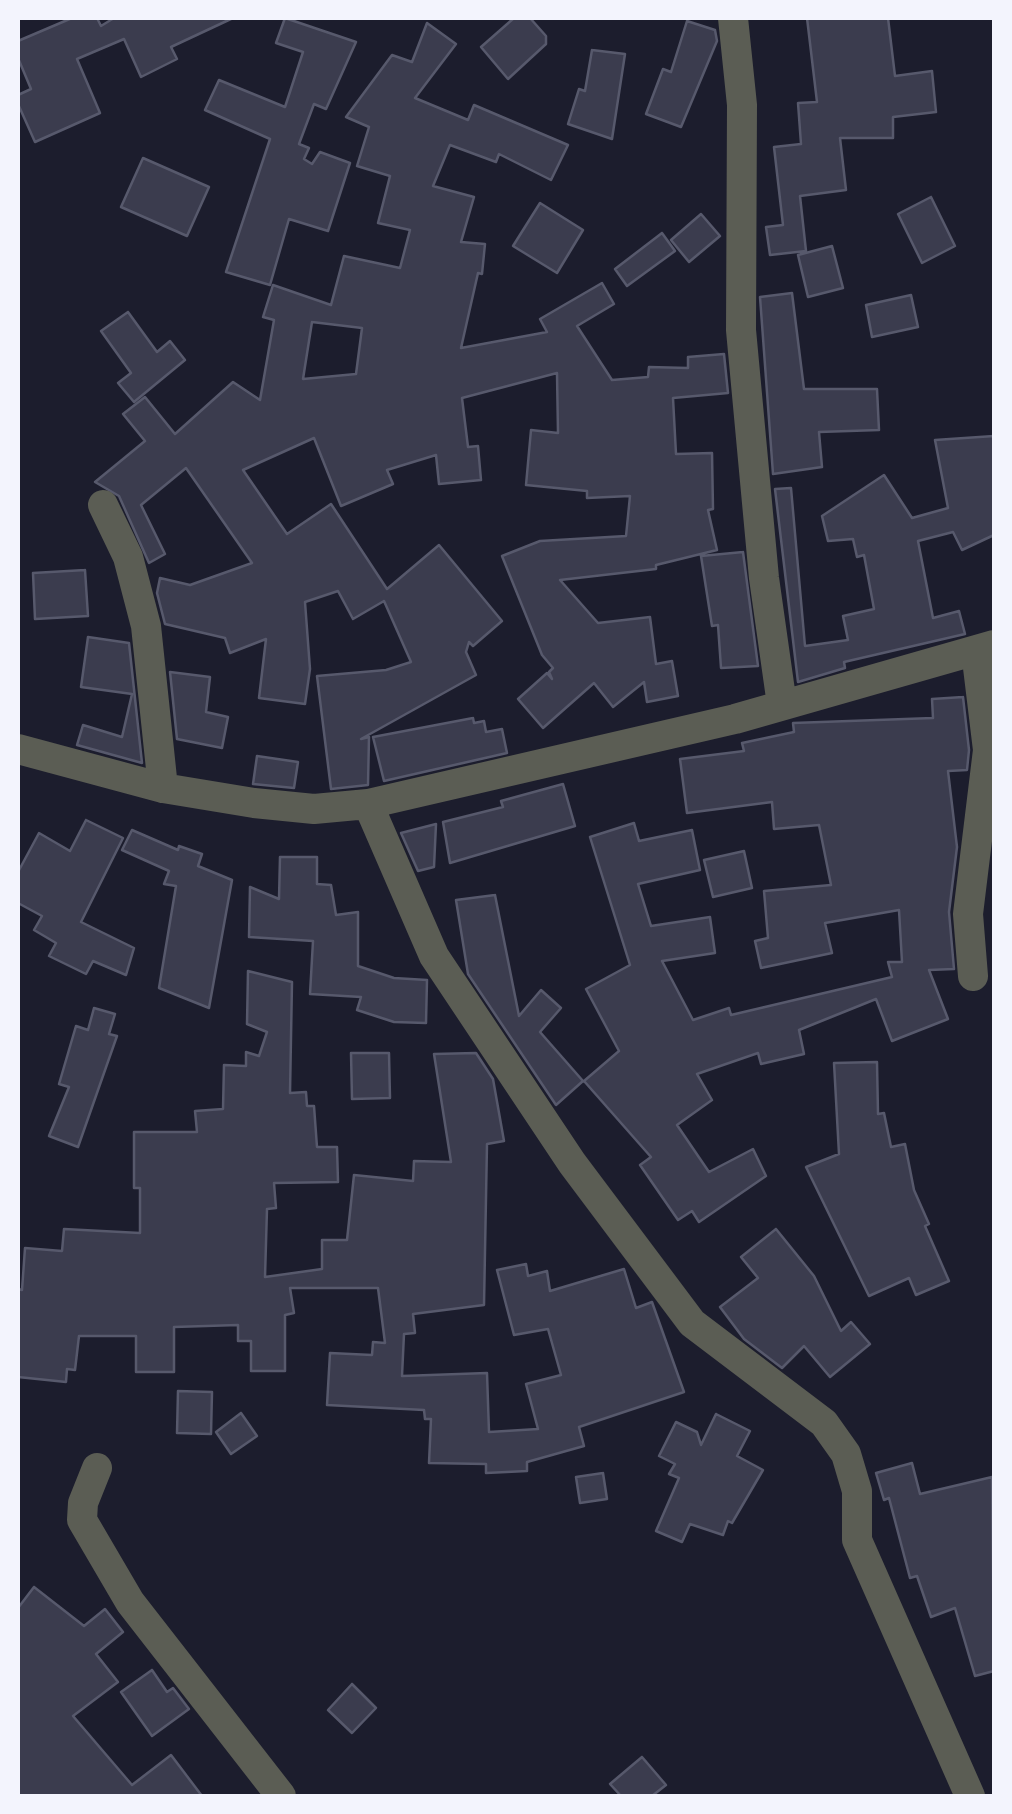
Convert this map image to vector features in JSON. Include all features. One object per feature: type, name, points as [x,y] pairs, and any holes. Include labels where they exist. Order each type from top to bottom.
[{"type":"street","points":[[733,18],[742,105],[742,330],[764,578],[782,705]]},
{"type":"street","points":[[103,505],[128,558],[146,626],[163,788]]},
{"type":"street","points":[[18,749],[163,788],[314,809],[368,804],[782,705],[985,648],[988,750],[968,914],[973,976]]},
{"type":"street","points":[[368,804],[434,956],[584,1178],[692,1322],[824,1422],[846,1454],[857,1492],[857,1540],[970,1796]]},
{"type":"street","points":[[97,1468],[82,1520],[130,1602],[281,1796]]},
{"type":"building","points":[[72,18],[97,18],[101,26],[114,18],[233,18],[171,47],[177,59],[141,77],[124,39],[77,59],[100,113],[35,142],[18,104],[18,95],[31,89],[18,58],[18,41]]},
{"type":"building","points":[[285,18],[356,42],[326,109],[314,104],[299,144],[309,148],[304,159],[312,164],[320,152],[350,163],[328,231],[289,219],[270,285],[226,272],[270,139],[205,110],[219,80],[285,107],[303,52],[276,43]]},
{"type":"building","points":[[514,18],[530,18],[546,36],[546,44],[508,79],[481,47]]},
{"type":"building","points":[[807,18],[888,18],[895,76],[932,71],[936,112],[893,117],[893,138],[840,138],[846,190],[800,196],[806,251],[770,255],[766,227],[783,225],[774,147],[801,144],[798,103],[817,102]]},
{"type":"building","points":[[687,21],[715,30],[717,41],[681,127],[646,114],[663,69],[671,72]]},
{"type":"building","points":[[427,23],[456,44],[415,98],[468,120],[474,105],[568,145],[551,180],[499,154],[496,162],[450,145],[433,186],[474,197],[461,242],[485,244],[482,274],[478,273],[461,348],[547,332],[540,319],[602,283],[614,304],[577,326],[612,380],[648,377],[649,367],[688,368],[688,357],[724,354],[728,393],[673,398],[676,454],[712,453],[713,509],[708,510],[717,550],[656,565],[656,569],[560,580],[598,623],[650,617],[656,664],[672,661],[678,696],[647,702],[644,682],[613,707],[594,683],[543,728],[518,699],[547,673],[552,679],[549,672],[553,668],[542,655],[502,556],[540,541],[626,536],[630,496],[587,498],[587,491],[526,485],[531,430],[558,433],[557,373],[462,398],[468,447],[478,446],[481,480],[439,484],[436,455],[387,470],[393,484],[341,506],[314,438],[243,470],[287,534],[331,504],[387,589],[439,545],[502,621],[473,646],[469,642],[466,652],[476,675],[361,739],[369,737],[368,785],[331,789],[317,676],[386,670],[411,662],[384,601],[353,619],[338,591],[305,602],[310,669],[305,704],[259,698],[266,639],[230,653],[225,638],[165,624],[157,593],[160,578],[190,585],[252,563],[186,468],[141,505],[165,554],[149,563],[119,496],[95,482],[145,441],[123,414],[145,397],[175,434],[233,382],[260,400],[274,320],[263,317],[273,285],[331,305],[344,256],[400,268],[410,230],[378,223],[390,176],[357,166],[369,127],[346,117],[392,55],[412,62]],"holes":[[[312,322],[362,328],[356,374],[303,379]]]},
{"type":"building","points":[[592,50],[625,54],[612,139],[568,124],[579,89],[585,91]]},
{"type":"building","points":[[143,158],[209,187],[187,236],[121,207]]},
{"type":"building","points":[[931,197],[955,246],[922,263],[898,214]]},
{"type":"building","points":[[540,203],[583,230],[557,273],[513,246]]},
{"type":"building","points":[[701,214],[720,236],[689,262],[671,240]]},
{"type":"building","points":[[662,233],[675,251],[627,286],[615,269]]},
{"type":"building","points":[[832,246],[843,288],[808,297],[798,255]]},
{"type":"building","points":[[792,293],[804,389],[877,389],[879,430],[819,432],[822,467],[773,474],[760,297]]},
{"type":"building","points":[[911,295],[918,327],[872,337],[866,305]]},
{"type":"building","points":[[128,312],[157,352],[170,341],[185,360],[134,402],[118,383],[131,373],[101,331]]},
{"type":"building","points":[[994,436],[994,535],[962,550],[953,532],[918,541],[933,618],[959,611],[965,634],[844,662],[845,668],[798,682],[775,489],[791,488],[805,646],[848,640],[843,616],[874,609],[864,555],[857,557],[853,539],[828,541],[822,516],[884,475],[912,518],[948,508],[935,440]]},
{"type":"building","points":[[743,552],[758,666],[721,668],[718,625],[712,626],[701,556]]},
{"type":"building","points":[[85,570],[88,616],[35,619],[33,573]]},
{"type":"building","points":[[88,637],[129,643],[142,763],[77,745],[83,725],[122,737],[132,694],[81,687]]},
{"type":"building","points":[[170,672],[210,677],[206,712],[228,717],[222,748],[177,739]]},
{"type":"building","points":[[963,697],[969,750],[967,770],[948,771],[957,847],[949,912],[954,969],[929,970],[948,1019],[892,1041],[876,999],[799,1030],[804,1054],[761,1064],[758,1053],[697,1074],[712,1100],[677,1125],[709,1172],[753,1149],[766,1176],[699,1222],[692,1211],[678,1220],[640,1165],[651,1157],[584,1081],[619,1051],[586,989],[630,965],[590,837],[634,823],[639,841],[692,830],[700,870],[638,884],[651,926],[710,917],[715,953],[662,961],[693,1020],[729,1008],[731,1015],[892,977],[888,962],[902,962],[899,910],[825,923],[832,953],[761,968],[755,941],[768,938],[764,891],[831,885],[819,825],[774,829],[772,802],[687,813],[680,759],[744,751],[742,743],[794,732],[793,723],[933,718],[932,699]]},
{"type":"building","points":[[473,718],[474,723],[484,721],[486,732],[502,729],[507,753],[384,781],[373,737]]},
{"type":"building","points":[[257,756],[298,762],[294,788],[253,784]]},
{"type":"building","points":[[563,784],[575,826],[450,863],[443,822],[503,807],[501,801]]},
{"type":"building","points":[[86,820],[123,838],[81,922],[134,948],[126,975],[93,961],[86,974],[49,956],[56,943],[34,930],[42,916],[18,903],[18,872],[39,833],[70,851]]},
{"type":"building","points":[[436,824],[434,867],[418,871],[401,833]]},
{"type":"building","points":[[132,830],[178,850],[179,846],[202,854],[198,866],[232,880],[209,1008],[159,988],[176,886],[164,884],[169,871],[122,850]]},
{"type":"building","points":[[744,851],[752,888],[713,897],[704,860]]},
{"type":"building","points":[[280,857],[317,857],[317,884],[331,885],[336,915],[358,912],[358,966],[394,978],[427,980],[426,1023],[394,1022],[357,1010],[361,997],[310,994],[313,941],[249,937],[250,887],[279,899]]},
{"type":"building","points":[[495,895],[519,1016],[541,990],[561,1008],[540,1032],[583,1081],[556,1105],[468,974],[456,900]]},
{"type":"building","points":[[248,971],[292,982],[290,1093],[306,1092],[307,1106],[314,1106],[317,1147],[337,1147],[338,1182],[274,1183],[276,1208],[267,1209],[265,1277],[322,1269],[322,1240],[347,1240],[354,1175],[413,1181],[414,1161],[451,1162],[434,1054],[476,1053],[493,1079],[504,1141],[487,1144],[484,1305],[413,1314],[415,1333],[404,1334],[402,1376],[487,1373],[489,1432],[538,1429],[526,1384],[561,1375],[548,1329],[514,1335],[497,1270],[526,1264],[528,1276],[547,1271],[550,1291],[624,1269],[636,1308],[652,1302],[684,1392],[579,1427],[584,1446],[527,1462],[527,1471],[486,1473],[486,1464],[429,1463],[431,1419],[425,1419],[424,1410],[327,1405],[330,1353],[372,1355],[373,1342],[385,1343],[378,1288],[290,1288],[294,1313],[285,1315],[285,1371],[251,1371],[251,1341],[238,1341],[238,1325],[174,1327],[174,1372],[136,1372],[136,1336],[79,1336],[75,1370],[67,1369],[66,1382],[18,1377],[18,1289],[22,1290],[25,1248],[62,1251],[64,1229],[140,1233],[140,1188],[134,1188],[134,1132],[197,1132],[195,1111],[223,1109],[224,1065],[246,1066],[246,1052],[259,1056],[267,1032],[247,1024]]},
{"type":"building","points":[[94,1008],[115,1014],[109,1034],[117,1036],[78,1147],[49,1136],[69,1087],[59,1084],[76,1026],[88,1030]]},
{"type":"building","points":[[351,1053],[389,1053],[390,1098],[352,1099]]},
{"type":"building","points":[[877,1062],[878,1114],[884,1113],[891,1147],[905,1144],[914,1190],[929,1224],[925,1226],[949,1281],[916,1295],[909,1278],[869,1296],[806,1167],[839,1154],[834,1063]]},
{"type":"building","points":[[776,1229],[814,1276],[841,1331],[851,1322],[870,1344],[830,1377],[804,1346],[782,1368],[744,1339],[720,1307],[758,1278],[741,1257]]},
{"type":"building","points":[[178,1391],[212,1392],[211,1434],[177,1433]]},
{"type":"building","points":[[241,1413],[257,1436],[231,1454],[216,1432]]},
{"type":"building","points":[[716,1414],[750,1431],[737,1456],[763,1470],[732,1523],[728,1521],[723,1535],[690,1524],[682,1542],[656,1531],[679,1478],[669,1474],[675,1464],[659,1456],[676,1422],[697,1432],[701,1445]]},
{"type":"building","points":[[912,1463],[920,1494],[992,1477],[994,1671],[975,1676],[955,1608],[931,1617],[917,1576],[910,1578],[889,1498],[884,1500],[876,1473]]},
{"type":"building","points":[[603,1473],[607,1499],[580,1503],[576,1477]]},
{"type":"building","points":[[34,1587],[84,1626],[105,1609],[123,1632],[96,1654],[118,1682],[73,1716],[132,1785],[171,1755],[202,1796],[18,1796],[18,1608]]},
{"type":"building","points":[[152,1670],[167,1692],[173,1688],[189,1709],[152,1736],[121,1692]]},
{"type":"building","points":[[352,1684],[376,1708],[352,1733],[328,1710]]},
{"type":"building","points":[[642,1757],[666,1785],[652,1796],[621,1796],[610,1784]]}]
